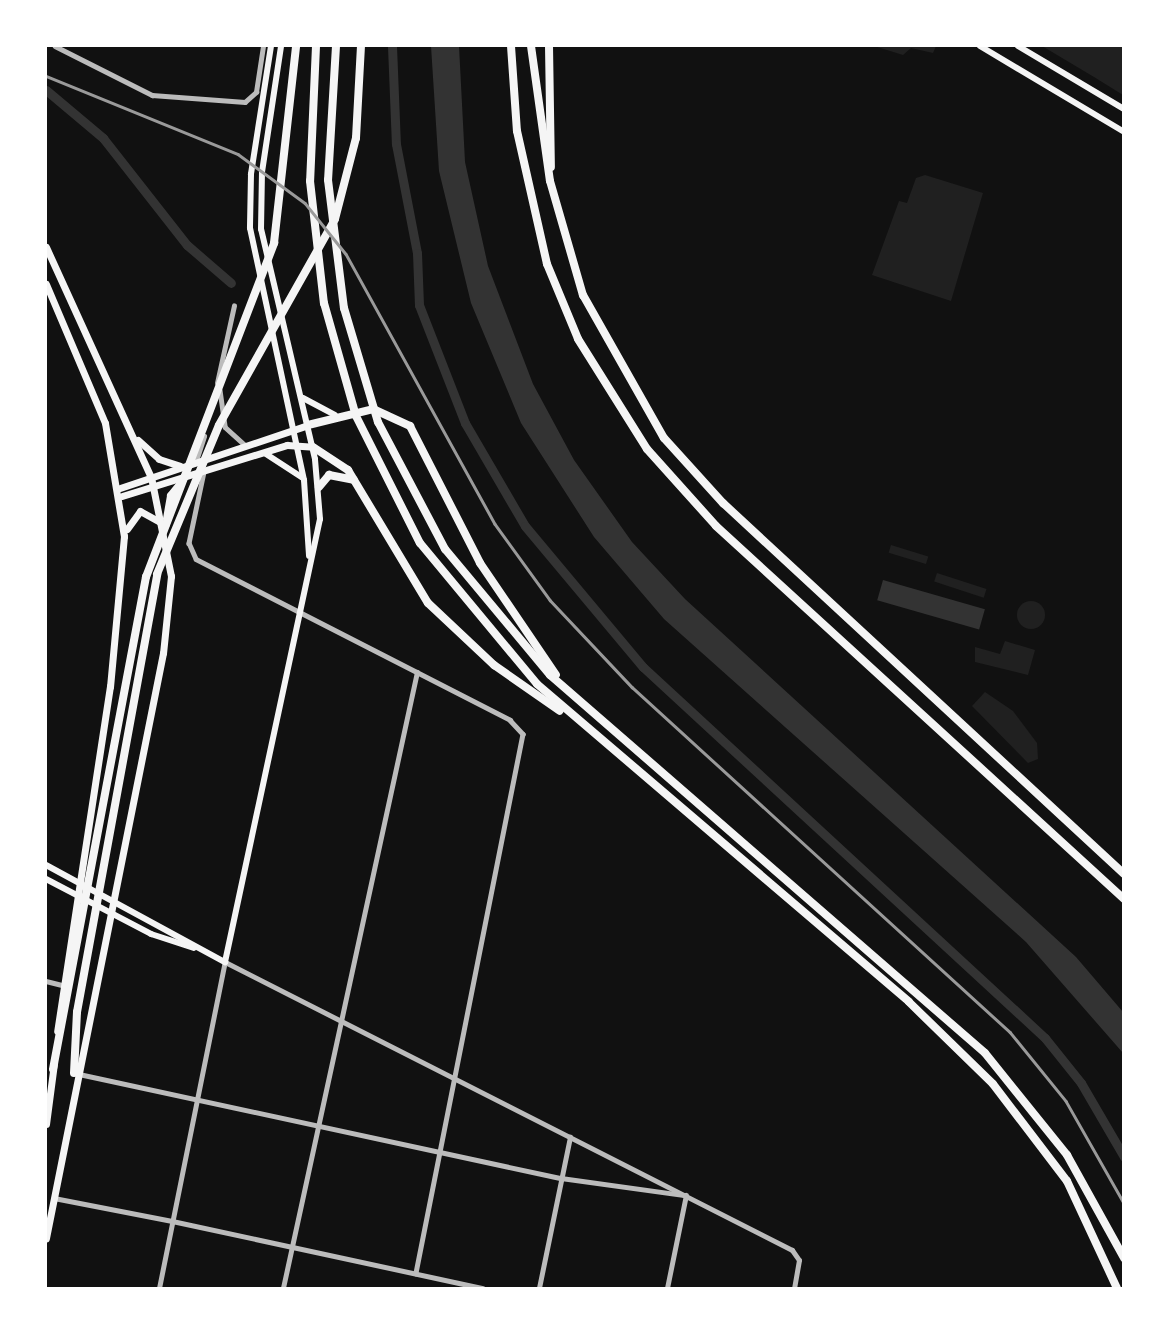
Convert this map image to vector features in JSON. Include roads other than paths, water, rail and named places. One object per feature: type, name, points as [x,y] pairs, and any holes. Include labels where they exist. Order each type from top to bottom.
[{"type":"highway","points":[[49,1068],[140,601],[160,533],[263,280],[282,206],[296,46]]},
{"type":"highway","points":[[316,46],[310,181],[317,265],[341,371],[374,457],[420,543],[469,609],[590,731],[866,965],[969,1058],[1021,1117],[1080,1204],[1117,1289]]},
{"type":"highway","points":[[336,46],[328,180],[335,266],[360,369],[391,451],[462,574],[573,697],[953,1022],[1031,1106],[1086,1184],[1124,1258]]},
{"type":"highway","points":[[74,1073],[77,1012],[150,604],[172,529],[219,425],[335,219],[356,138],[361,46]]},
{"type":"highway","points":[[511,46],[517,131],[547,264],[578,339],[647,449],[716,526],[1124,899]]},
{"type":"highway","points":[[531,46],[550,181],[592,315],[682,461],[1124,874]]},
{"type":"highway","points":[[549,46],[550,181]]},
{"type":"highway","points":[[308,425],[335,415],[373,409],[410,426],[509,611],[573,697]]},
{"type":"highway","points":[[313,447],[340,462],[355,481],[428,603],[494,665],[590,731]]},
{"type":"highway","points":[[319,487],[329,475],[355,481]]},
{"type":"main road","points":[[271,46],[251,174],[250,228],[298,444],[304,480],[309,558]]},
{"type":"main road","points":[[46,878],[151,934],[195,948],[225,962],[309,558],[319,532],[319,487],[313,447],[261,229],[262,172],[281,46]]},
{"type":"main road","points":[[980,46],[1124,132]]},
{"type":"main road","points":[[1018,46],[1124,109]]},
{"type":"main road","points":[[46,247],[134,437],[155,488],[165,526]]},
{"type":"main road","points":[[46,284],[98,400],[121,492],[124,537],[109,699],[49,1068],[46,1124]]},
{"type":"main road","points":[[302,397],[335,415]]},
{"type":"main road","points":[[121,492],[181,466],[308,425]]},
{"type":"main road","points":[[134,437],[159,459],[181,466]]},
{"type":"main road","points":[[121,492],[155,488],[298,444],[313,447]]},
{"type":"main road","points":[[266,454],[286,461],[304,480]]},
{"type":"main road","points":[[46,1238],[74,1073],[168,626],[165,526],[170,495],[184,478]]},
{"type":"main road","points":[[124,537],[139,511],[165,526]]},
{"type":"main road","points":[[46,865],[156,923],[195,948]]},
{"type":"street","points":[[55,46],[152,95],[245,102],[254,98],[263,46]]},
{"type":"street","points":[[196,462],[234,306]]},
{"type":"street","points":[[222,364],[221,414],[230,435],[245,445]]},
{"type":"street","points":[[204,471],[191,553],[519,727],[525,742],[416,1273]]},
{"type":"street","points":[[283,1289],[416,672]]},
{"type":"street","points":[[159,1289],[225,962],[457,1077],[797,1255],[794,1289]]},
{"type":"street","points":[[46,981],[62,985]]},
{"type":"street","points":[[74,1073],[561,1178],[686,1195]]},
{"type":"street","points":[[538,1289],[570,1137]]},
{"type":"street","points":[[667,1289],[686,1195]]},
{"type":"street","points":[[54,1198],[483,1289]]},
{"type":"waterway","points":[[392,46],[396,144],[417,253],[419,305],[465,423],[525,526],[643,667],[1045,1038],[1081,1083],[1124,1157]]},
{"type":"waterway","points":[[46,90],[103,138],[187,245],[231,283]]},
{"type":"railway","points":[[46,76],[238,154],[305,203],[346,254],[495,524],[550,600],[632,687],[1010,1032],[1066,1101],[1124,1203]]}]
